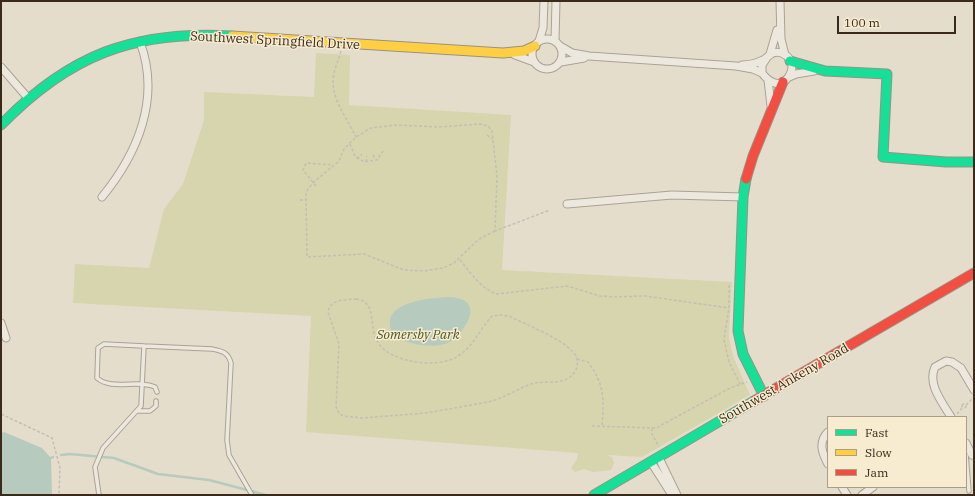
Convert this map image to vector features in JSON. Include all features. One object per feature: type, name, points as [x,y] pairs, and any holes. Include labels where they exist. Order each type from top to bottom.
[{"type":"street","points":[[544,1],[543,28],[533,53],[534,62],[544,69],[554,67],[561,62],[579,58],[599,57]]},
{"type":"street","points":[[556,1],[557,43],[562,51],[561,62]]},
{"type":"street","points":[[762,73],[762,65],[768,57],[774,44],[780,1]]},
{"type":"street","points":[[764,396],[742,354],[738,331],[743,197],[749,168],[771,110],[792,69],[780,39],[779,14]]},
{"type":"street","name":"Southwest Springfield Drive","points":[[1,125],[28,98],[52,79],[90,57],[130,43],[193,36],[503,52],[524,51],[537,44]]},
{"type":"street","points":[[537,44],[548,39],[572,53],[599,57],[736,66],[753,69],[762,73],[768,80],[771,92],[771,110]]},
{"type":"street","points":[[102,197],[118,177],[134,149],[146,109],[148,88],[146,58],[140,42]]},
{"type":"street","name":"Southwest Springfield Drive","points":[[503,52],[520,56],[534,62]]},
{"type":"street","points":[[736,66],[754,63],[778,53],[803,67],[822,70],[887,74],[883,157],[946,162],[974,162]]},
{"type":"street","points":[[1,67],[28,98]]},
{"type":"street","points":[[768,80],[772,82],[786,79],[796,74],[822,70]]},
{"type":"street","points":[[567,204],[672,195],[743,197]]},
{"type":"street","name":"Southwest Ankeny Road","points":[[594,495],[974,273]]},
{"type":"street","points":[[1,323],[6,338]]},
{"type":"street","points":[[950,416],[934,386],[932,379],[935,367],[946,361],[957,365],[974,390]]},
{"type":"street","points":[[827,434],[822,442],[822,448],[827,461]]},
{"type":"street","points":[[655,460],[672,495]]},
{"type":"street","points":[[655,460],[677,495]]},
{"type":"street","points":[[862,495],[871,488]]},
{"type":"lane","points":[[157,392],[155,387],[150,385],[102,383],[97,378],[98,348],[104,344],[212,349],[223,351],[229,357],[231,363],[227,440],[229,455],[252,495]]},
{"type":"lane","points":[[99,495],[95,467],[103,448],[141,406],[144,346]]},
{"type":"lane","points":[[138,411],[150,411],[156,406],[156,401]]},
{"type":"lane","points":[[969,490],[970,455]]},
{"type":"path","points":[[341,44],[341,53],[334,72],[333,90],[340,109],[356,137]]},
{"type":"path","points":[[495,231],[497,176],[492,131],[488,126],[482,124],[381,126],[371,128],[356,137],[342,151],[339,162],[333,165],[308,189],[306,200],[307,257],[364,254],[397,268],[411,271],[424,271],[443,268],[460,260],[479,239],[495,231],[550,210]]},
{"type":"path","points":[[487,135],[492,139]]},
{"type":"path","points":[[350,144],[357,159],[366,162],[376,160],[383,151]]},
{"type":"path","points":[[357,159],[362,154]]},
{"type":"path","points":[[373,155],[376,160]]},
{"type":"path","points":[[366,162],[367,156]]},
{"type":"path","points":[[316,186],[303,170],[306,163],[333,165]]},
{"type":"path","points":[[300,200],[306,200]]},
{"type":"path","points":[[460,260],[488,291],[498,294],[567,286],[600,296],[645,296],[729,308]]},
{"type":"path","points":[[577,359],[576,371],[571,377],[564,380],[532,384],[494,401],[426,413],[368,417],[343,416],[339,413],[336,407],[339,344],[329,319],[328,308],[336,301],[364,300],[371,312],[374,332],[378,344],[385,350],[407,360],[422,363],[448,362],[471,345],[488,320],[497,315],[511,317],[556,340],[573,351],[577,359],[588,362],[602,386],[602,427]]},
{"type":"path","points":[[592,426],[656,428],[730,388],[755,379]]},
{"type":"path","points":[[966,405],[974,397]]},
{"type":"path","points":[[1,414],[52,438],[60,468],[59,495]]},
{"type":"green space","name":"Somersby Park","points":[[316,53],[350,55],[349,105],[511,115],[502,270],[732,282],[729,337],[733,356],[750,395],[642,457],[606,455],[612,457],[614,463],[611,470],[593,472],[584,469],[575,472],[571,468],[577,459],[578,453],[306,432],[311,316],[73,303],[75,264],[149,268],[164,209],[183,184],[204,120],[204,92],[314,97]]},
{"type":"shaded area","points":[[449,297],[459,298],[466,302],[469,306],[470,312],[466,325],[455,338],[449,342],[433,346],[415,344],[393,334],[390,323],[392,315],[398,308],[418,301]]},
{"type":"shaded area","points":[[4,432],[42,448],[51,458],[52,495],[1,495],[1,433]]},
{"type":"waterway","points":[[61,455],[70,454],[114,458],[158,474],[209,480],[266,495]]},
{"type":"traffic: fast","points":[[1,125],[26,101],[52,81],[78,64],[105,52],[134,43],[164,38],[197,35],[232,36]]},
{"type":"traffic: fast","points":[[790,61],[825,71],[887,74],[883,157],[946,162],[974,162]]},
{"type":"traffic: fast","points":[[746,179],[743,197],[738,331],[743,354],[764,396]]},
{"type":"traffic: fast","points":[[594,495],[754,401]]},
{"type":"traffic: slow","points":[[232,36],[503,53],[524,51],[535,46]]},
{"type":"traffic: jam","points":[[746,179],[753,156],[783,82]]},
{"type":"traffic: jam","points":[[754,401],[974,273]]}]
